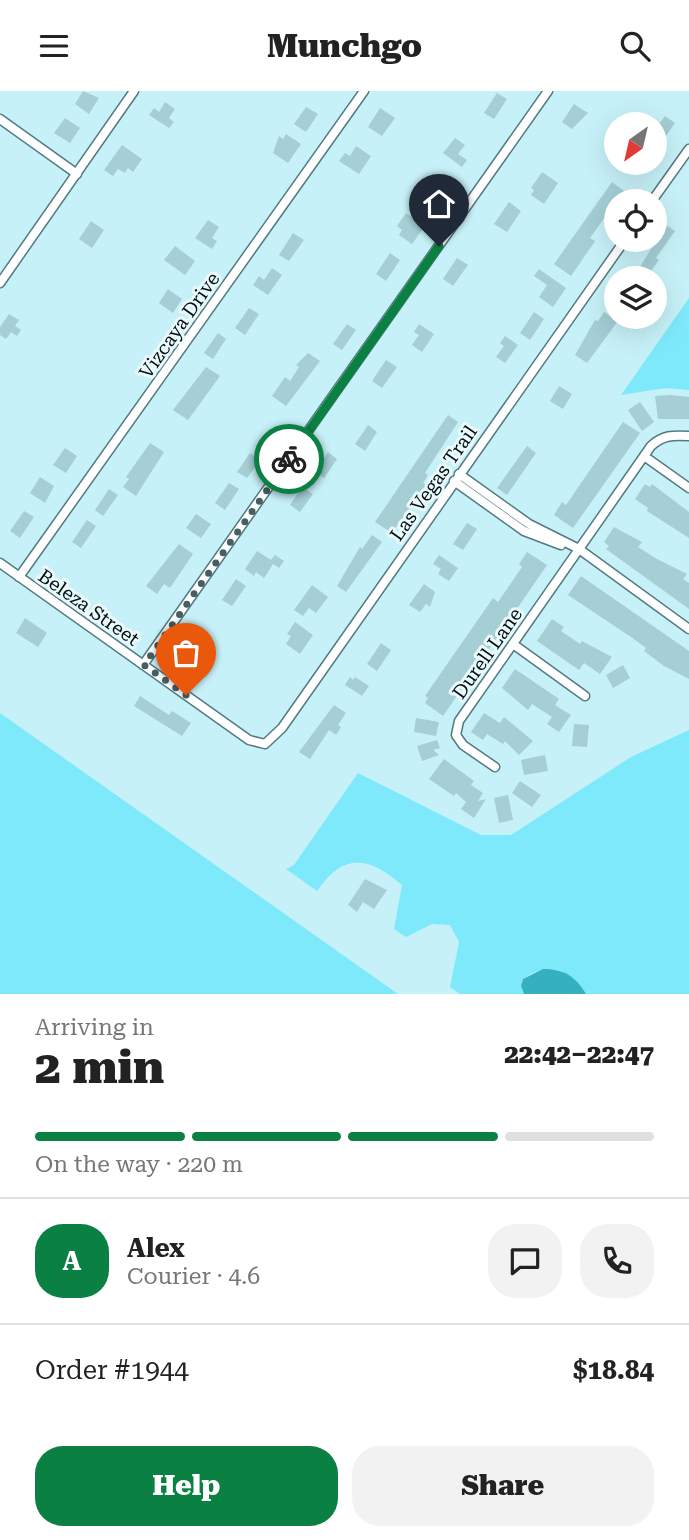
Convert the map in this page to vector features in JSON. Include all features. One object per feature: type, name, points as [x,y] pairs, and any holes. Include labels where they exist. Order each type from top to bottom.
[{"type":"street","points":[[0,283],[134,91]]},
{"type":"street","name":"Vizcaya Drive","points":[[19,577],[364,91]]},
{"type":"street","points":[[144,665],[548,91]]},
{"type":"street","points":[[0,119],[77,174]]},
{"type":"street","points":[[661,189],[689,149]]},
{"type":"street","name":"Las Vegas Trail","points":[[265,744],[282,728],[616,252]]},
{"type":"street","name":"Durell Lane","points":[[495,767],[463,745],[456,730],[644,456],[659,438],[689,436]]},
{"type":"street","points":[[644,456],[689,488]]},
{"type":"street","points":[[456,477],[531,535],[579,549],[689,629]]},
{"type":"street","name":"Beleza Street","points":[[0,563],[249,740],[265,744]]},
{"type":"street","points":[[513,644],[585,696]]},
{"type":"shaded area","points":[[689,298],[689,390],[666,388],[621,395]]},
{"type":"shaded area","points":[[0,713],[398,994],[0,994]]},
{"type":"shaded area","points":[[689,730],[689,994],[586,994],[580,985],[566,974],[550,969],[532,973],[523,979],[521,986],[524,994],[460,994],[450,987],[459,942],[450,925],[432,924],[406,937],[394,929],[402,885],[390,875],[367,864],[347,864],[327,878],[317,891],[286,869],[294,865],[358,773],[481,835],[511,835],[631,757]]},
{"type":"shaded area","points":[[543,969],[557,970],[568,975],[586,994],[524,994],[521,986],[523,979]]},
{"type":"building","points":[[83,91],[99,98],[89,114],[75,104]]},
{"type":"building","points":[[497,93],[507,99],[494,119],[484,113]]},
{"type":"building","points":[[165,102],[175,109],[169,118],[174,122],[169,128],[149,115],[154,108],[159,112]]},
{"type":"building","points":[[574,104],[588,113],[572,129],[562,122]]},
{"type":"building","points":[[306,107],[318,114],[306,132],[294,124]]},
{"type":"building","points":[[380,108],[395,118],[382,136],[368,127]]},
{"type":"building","points":[[667,117],[675,123],[667,134]]},
{"type":"building","points":[[65,118],[80,128],[70,143],[54,133]]},
{"type":"building","points":[[286,134],[301,144],[288,163],[273,153],[279,136],[283,139]]},
{"type":"building","points":[[455,138],[465,145],[458,154],[467,160],[462,167],[443,153]]},
{"type":"building","points":[[122,145],[142,159],[133,172],[128,168],[125,173],[118,169],[113,176],[104,170]]},
{"type":"building","points":[[356,146],[371,156],[359,174],[339,161],[345,153],[350,156]]},
{"type":"building","points":[[542,172],[558,183],[544,204],[531,195],[534,190],[531,188]]},
{"type":"building","points":[[612,182],[621,189],[607,189]]},
{"type":"building","points":[[604,193],[604,219],[590,238],[595,241],[571,276],[554,264]]},
{"type":"building","points":[[509,202],[521,211],[507,232],[494,224]]},
{"type":"building","points":[[406,213],[425,226],[412,244],[399,235],[402,230],[397,226]]},
{"type":"building","points":[[208,220],[219,227],[212,238],[217,241],[212,249],[195,238]]},
{"type":"building","points":[[91,221],[104,230],[92,248],[79,239]]},
{"type":"building","points":[[667,226],[675,231],[667,242]]},
{"type":"building","points":[[293,233],[304,240],[289,261],[279,255]]},
{"type":"building","points":[[175,246],[195,261],[185,275],[164,260]]},
{"type":"building","points":[[649,252],[660,252],[655,266],[640,266]]},
{"type":"building","points":[[390,253],[400,260],[386,281],[376,274]]},
{"type":"building","points":[[457,258],[468,265],[453,286],[443,279]]},
{"type":"building","points":[[272,268],[282,275],[268,295],[253,285],[259,276],[264,280]]},
{"type":"building","points":[[539,269],[566,288],[553,307],[539,297],[547,285],[534,276]]},
{"type":"building","points":[[168,289],[182,299],[173,313],[159,303]]},
{"type":"building","points":[[249,308],[259,314],[245,335],[235,328]]},
{"type":"building","points":[[534,312],[544,319],[530,340],[520,333]]},
{"type":"building","points":[[604,312],[604,329],[612,329],[587,363],[575,355],[595,320],[598,321]]},
{"type":"building","points":[[9,314],[19,320],[15,326],[21,330],[17,336],[11,332],[6,339],[0,335],[0,327]]},
{"type":"building","points":[[347,324],[356,330],[342,350],[333,344]]},
{"type":"building","points":[[419,324],[434,334],[422,352],[412,345],[419,335],[414,332]]},
{"type":"building","points":[[218,333],[226,339],[213,359],[204,353]]},
{"type":"building","points":[[505,336],[518,345],[505,363],[496,357],[504,346],[500,343]]},
{"type":"building","points":[[308,353],[320,361],[286,406],[272,396],[285,377],[290,381],[299,367],[296,365]]},
{"type":"building","points":[[386,360],[397,367],[382,388],[372,381]]},
{"type":"building","points":[[206,367],[220,376],[188,420],[173,410]]},
{"type":"building","points":[[559,386],[572,394],[563,409],[550,401]]},
{"type":"building","points":[[655,396],[689,397],[689,419],[658,419]]},
{"type":"building","points":[[640,402],[654,422],[642,431],[628,410]]},
{"type":"building","points":[[448,415],[458,422],[425,473],[428,475],[423,483],[426,485],[392,533],[375,522]]},
{"type":"building","points":[[623,422],[640,433],[573,528],[554,515],[562,502],[566,505]]},
{"type":"building","points":[[368,425],[377,432],[365,451],[355,444]]},
{"type":"building","points":[[150,443],[164,452],[136,496],[123,487],[129,479],[126,477]]},
{"type":"building","points":[[527,446],[536,453],[507,495],[497,488]]},
{"type":"building","points":[[65,448],[77,456],[66,473],[53,465]]},
{"type":"building","points":[[328,452],[337,459],[324,478],[315,472]]},
{"type":"building","points":[[250,453],[260,460],[247,478],[237,472]]},
{"type":"building","points":[[40,477],[54,486],[45,503],[30,493]]},
{"type":"building","points":[[229,483],[239,489],[225,510],[215,503]]},
{"type":"building","points":[[645,484],[650,487],[652,484],[689,512],[689,538],[647,511],[648,508],[635,499]]},
{"type":"building","points":[[302,487],[313,494],[300,512],[290,505]]},
{"type":"building","points":[[109,489],[118,495],[103,516],[95,510]]},
{"type":"building","points":[[24,511],[34,517],[20,538],[10,531]]},
{"type":"building","points":[[196,514],[211,524],[201,538],[186,528]]},
{"type":"building","points":[[87,520],[96,526],[81,548],[72,542]]},
{"type":"building","points":[[467,523],[477,529],[463,550],[453,544]]},
{"type":"building","points":[[614,527],[642,542],[638,547],[687,574],[683,579],[689,583],[689,609],[606,549],[609,546],[604,542]]},
{"type":"building","points":[[372,535],[382,542],[346,592],[337,586],[360,547],[362,549]]},
{"type":"building","points":[[179,544],[193,554],[170,588],[164,584],[157,594],[146,586]]},
{"type":"building","points":[[257,551],[271,560],[275,555],[284,561],[279,568],[273,564],[264,578],[256,572],[254,576],[245,569]]},
{"type":"building","points":[[527,552],[547,565],[443,716],[425,703],[428,698],[425,696],[493,598],[498,602],[522,567],[519,564]]},
{"type":"building","points":[[439,555],[458,568],[449,581],[438,574],[441,569],[433,564]]},
{"type":"building","points":[[581,576],[689,651],[689,679],[664,666],[644,651],[646,648],[568,595]]},
{"type":"building","points":[[236,579],[246,586],[232,606],[222,600]]},
{"type":"building","points":[[424,584],[435,592],[430,607],[426,604],[420,612],[409,605]]},
{"type":"building","points":[[312,585],[328,597],[316,613],[309,608],[303,616],[294,610]]},
{"type":"building","points":[[25,618],[47,633],[38,647],[16,633]]},
{"type":"building","points":[[552,619],[564,627],[561,631],[580,644],[582,641],[612,657],[600,674],[584,663],[579,670],[537,641]]},
{"type":"building","points":[[295,622],[313,635],[300,654],[286,644],[291,636],[287,634]]},
{"type":"building","points":[[381,643],[391,650],[377,671],[367,664]]},
{"type":"building","points":[[193,654],[213,667],[206,677],[186,664]]},
{"type":"building","points":[[623,665],[630,678],[613,688],[606,675]]},
{"type":"building","points":[[515,669],[559,699],[555,705],[571,715],[559,732],[547,724],[552,717],[532,704],[528,710],[502,688]]},
{"type":"building","points":[[350,677],[353,680],[355,677],[369,686],[362,696],[345,685]]},
{"type":"building","points":[[140,696],[169,715],[172,711],[191,723],[182,736],[134,706]]},
{"type":"building","points":[[334,705],[346,713],[338,725],[341,727],[336,735],[329,730],[310,759],[299,752]]},
{"type":"building","points":[[484,713],[500,723],[504,717],[533,741],[519,755],[505,741],[503,744],[487,734],[483,740],[471,732]]},
{"type":"building","points":[[416,718],[439,722],[436,736],[414,732]]},
{"type":"building","points":[[574,724],[589,725],[587,747],[572,746]]},
{"type":"building","points":[[437,740],[440,748],[433,750],[439,755],[422,761],[417,746]]},
{"type":"building","points":[[545,755],[548,771],[524,775],[521,760]]},
{"type":"building","points":[[444,759],[474,781],[471,785],[483,793],[478,801],[486,799],[474,818],[461,809],[466,802],[456,793],[454,796],[429,779]]},
{"type":"building","points":[[520,781],[541,795],[532,807],[512,793]]},
{"type":"building","points":[[508,795],[513,820],[499,823],[494,798]]},
{"type":"building","points":[[365,879],[387,890],[374,909],[363,902],[357,912],[348,905]]},
{"type":"way so far","points":[[186,695],[144,665],[289,459]]},
{"type":"route","points":[[289,459],[439,246]]}]
